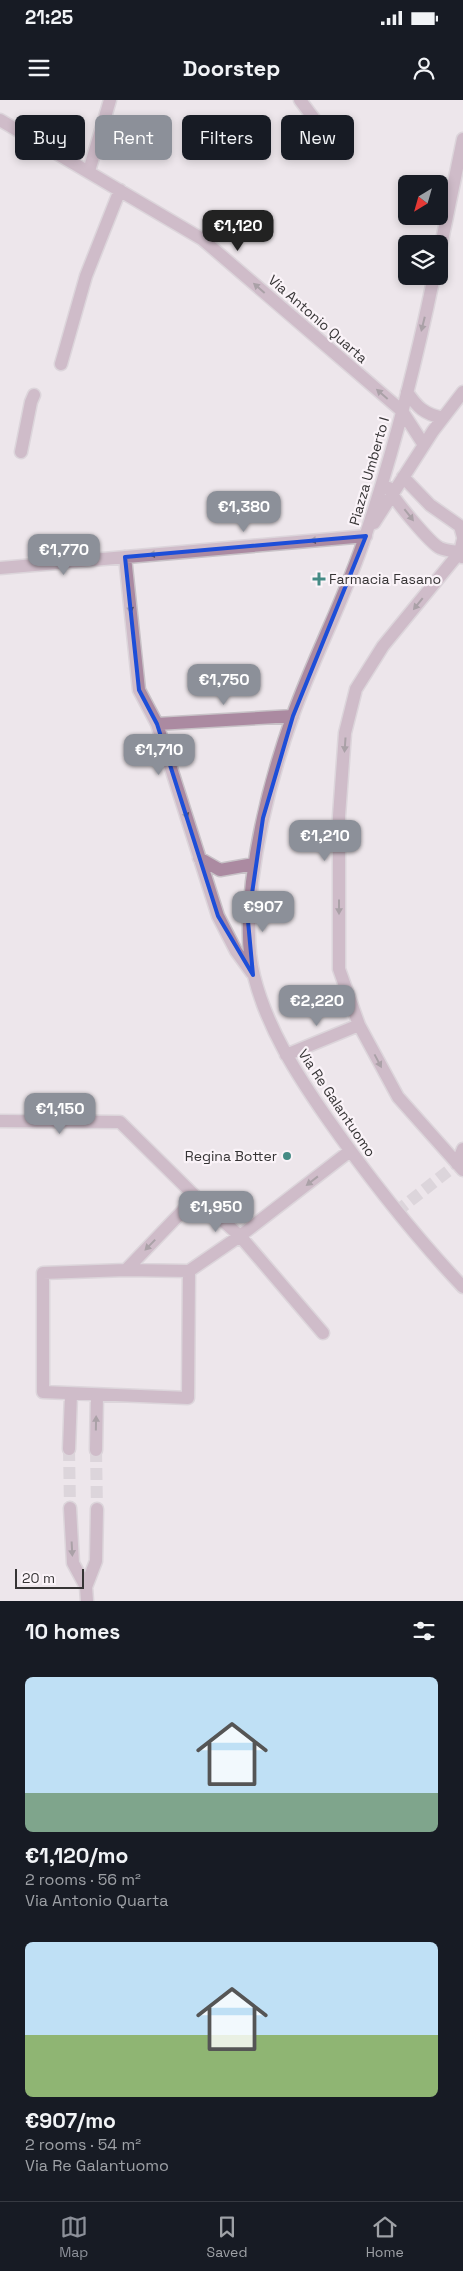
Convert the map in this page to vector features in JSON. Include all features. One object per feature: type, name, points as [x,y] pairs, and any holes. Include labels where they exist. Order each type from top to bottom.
[{"type":"street","points":[[88,171],[110,100]]},
{"type":"street","points":[[300,100],[311,115]]},
{"type":"street","name":"Via Antonio Quarta","points":[[0,120],[202,239],[402,411],[424,445]]},
{"type":"street","points":[[443,235],[463,139]]},
{"type":"street","points":[[61,364],[86,276],[120,190]]},
{"type":"street","name":"Piazza Umberto I","points":[[366,536],[407,392],[432,285]]},
{"type":"street","points":[[407,392],[417,407],[428,414],[443,418]]},
{"type":"street","name":"Piazza Umberto I","points":[[366,536],[424,445],[463,392]]},
{"type":"street","points":[[21,452],[34,395]]},
{"type":"street","points":[[384,474],[392,495],[408,512],[426,538],[440,548],[461,555]]},
{"type":"street","points":[[403,477],[430,505],[462,531],[461,555],[383,646],[356,689],[345,733],[339,816],[339,968],[359,1025],[398,1097],[460,1167]]},
{"type":"street","points":[[0,568],[366,536]]},
{"type":"street","name":"Via Re Galantuomo","points":[[366,536],[293,716],[263,818],[254,864],[248,921],[253,975],[286,1054],[296,1072],[350,1151],[396,1212],[463,1287]]},
{"type":"street","points":[[125,557],[139,690],[157,724],[218,916],[236,951],[253,975]]},
{"type":"street","points":[[157,724],[293,716]]},
{"type":"street","points":[[199,858],[220,870],[254,864]]},
{"type":"street","points":[[286,1054],[359,1025]]},
{"type":"street","points":[[0,1122],[120,1122],[196,1197],[240,1236],[323,1334]]},
{"type":"street","points":[[460,1167],[463,1149]]},
{"type":"street","points":[[189,1271],[188,1398],[43,1392],[43,1273],[126,1270],[189,1271],[240,1236],[350,1151]]},
{"type":"street","points":[[126,1270],[196,1197]]},
{"type":"street","points":[[70,1449],[71,1394]]},
{"type":"street","points":[[96,1395],[96,1450]]},
{"type":"street","points":[[70,1508],[73,1562],[86,1587],[87,1601]]},
{"type":"street","points":[[86,1587],[96,1561],[97,1510]]},
{"type":"highlighted area","points":[[366,536],[293,716],[263,818],[248,921],[253,975],[218,916],[157,724],[139,690],[125,557]]},
{"type":"tunnel","points":[[396,1212],[457,1164]]},
{"type":"tunnel","points":[[69,1449],[70,1508]]},
{"type":"tunnel","points":[[96,1450],[97,1509]]},
{"type":"place","name":"Farmacia Fasano","points":[[319,579]]},
{"type":"place","name":"Regina Botter","points":[[287,1156]]}]
